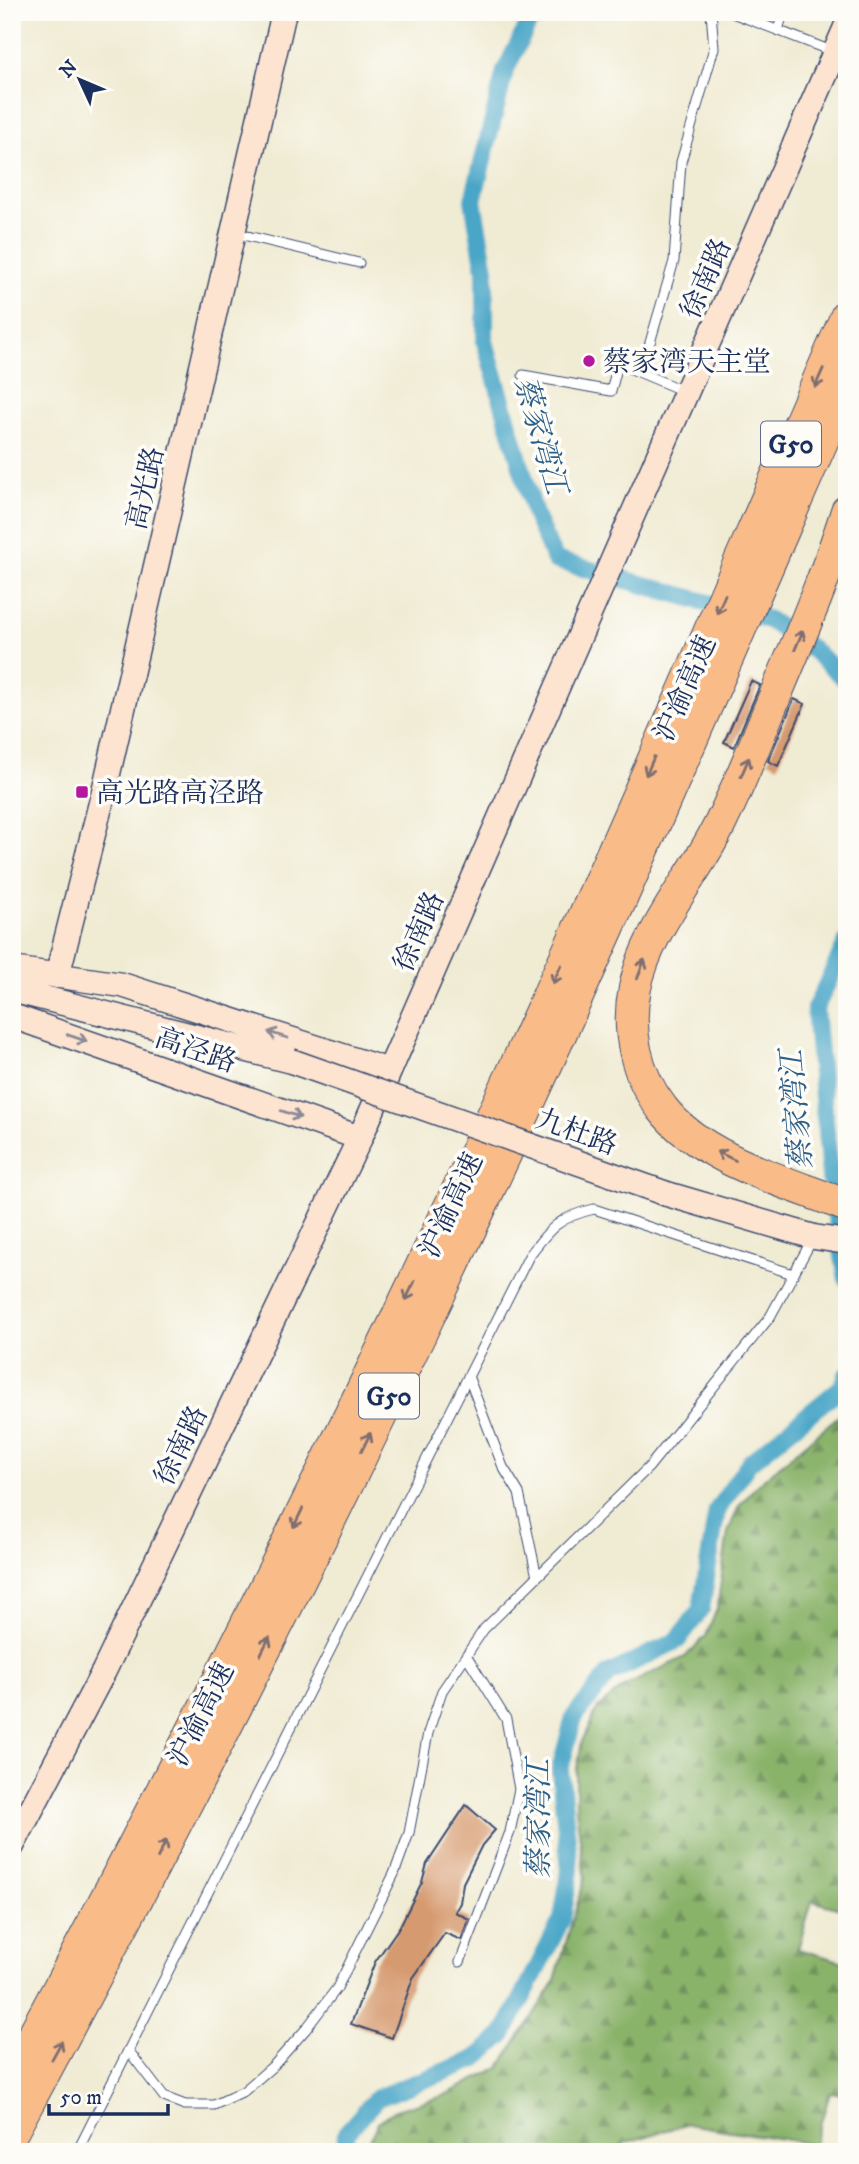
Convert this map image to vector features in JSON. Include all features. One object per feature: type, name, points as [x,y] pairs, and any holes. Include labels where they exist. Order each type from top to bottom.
[{"type":"highway","name":"沪渝高速","points":[[753,575],[847,315]]},
{"type":"highway","name":"沪渝高速","points":[[12,2075],[86,1937],[279,1558],[411,1288],[545,1001],[847,384]]},
{"type":"highway","points":[[753,575],[847,393]]},
{"type":"highway","points":[[847,511],[814,606],[723,819],[644,960],[635,987],[631,1015],[634,1047],[644,1080],[662,1110],[687,1133],[720,1154],[847,1206]]},
{"type":"highway","name":"沪渝高速","points":[[12,2132],[105,1962],[431,1311],[592,962],[720,641]]},
{"type":"highway","points":[[12,2064],[279,1558]]},
{"type":"highway","points":[[12,2049],[64,1969]]},
{"type":"street","name":"高光路","points":[[57,976],[104,791],[284,12]]},
{"type":"street","name":"徐南路","points":[[12,1846],[104,1671],[360,1138],[847,25]]},
{"type":"street","points":[[12,970],[122,985],[389,1071]]},
{"type":"street","name":"高泾路","points":[[12,990],[291,1061]]},
{"type":"street","name":"高泾路","points":[[12,1016],[360,1138]]},
{"type":"street","name":"九杜路","points":[[291,1061],[667,1194],[814,1237],[847,1242]]},
{"type":"lane","points":[[641,373],[674,261],[681,162],[714,48],[711,12]]},
{"type":"lane","points":[[730,12],[836,53]]},
{"type":"lane","points":[[778,31],[783,12]]},
{"type":"lane","points":[[233,233],[359,262]]},
{"type":"lane","points":[[523,375],[611,391],[618,364],[688,392]]},
{"type":"lane","points":[[77,2152],[529,1256],[550,1227],[571,1214],[594,1209],[793,1274]]},
{"type":"lane","points":[[128,2050],[164,2097],[185,2105],[214,2105],[244,2091],[274,2065],[306,2029],[337,1988],[394,1874],[409,1833],[428,1733],[442,1691],[484,1629],[649,1467],[770,1317],[814,1237]]},
{"type":"lane","points":[[468,1376],[503,1466],[519,1493],[537,1577]]},
{"type":"lane","points":[[460,1962],[510,1832],[519,1789],[506,1719],[466,1655]]},
{"type":"green space","points":[[847,1409],[847,1911],[812,1901],[798,1949],[847,1963],[847,2096],[830,2093],[814,2144],[687,2124],[627,2142],[612,2152],[364,2152],[378,2122],[396,2110],[443,2096],[499,2068],[554,1983],[585,1878],[576,1808],[576,1774],[582,1741],[598,1708],[623,1687],[685,1657],[706,1636],[717,1609],[728,1532],[739,1506],[759,1483]]},
{"type":"building","points":[[751,681],[760,685],[734,747],[724,742]]},
{"type":"building","points":[[794,699],[805,704],[778,766],[768,761]]},
{"type":"building","points":[[466,1805],[495,1830],[482,1845],[463,1883],[460,1903],[455,1912],[469,1919],[461,1940],[445,1933],[413,1978],[392,2038],[351,2024],[375,1962],[400,1926],[422,1882],[427,1864]]},
{"type":"waterway","name":"蔡家湾江","points":[[534,12],[505,71],[473,200],[485,270],[485,342],[536,518],[555,560],[769,620],[812,649],[847,681]]},
{"type":"waterway","name":"蔡家湾江","points":[[847,942],[815,1009],[831,1186],[847,1279]]},
{"type":"waterway","name":"蔡家湾江","points":[[345,2152],[346,2133],[377,2098],[474,2060],[504,2034],[562,1919],[570,1870],[560,1769],[574,1717],[609,1674],[678,1640],[701,1609],[717,1510],[749,1463],[843,1386],[847,1375]]},
{"type":"place","name":"蔡家湾天主堂","points":[[589,361]]},
{"type":"place","name":"高光路高泾路","points":[[82,792]]}]
